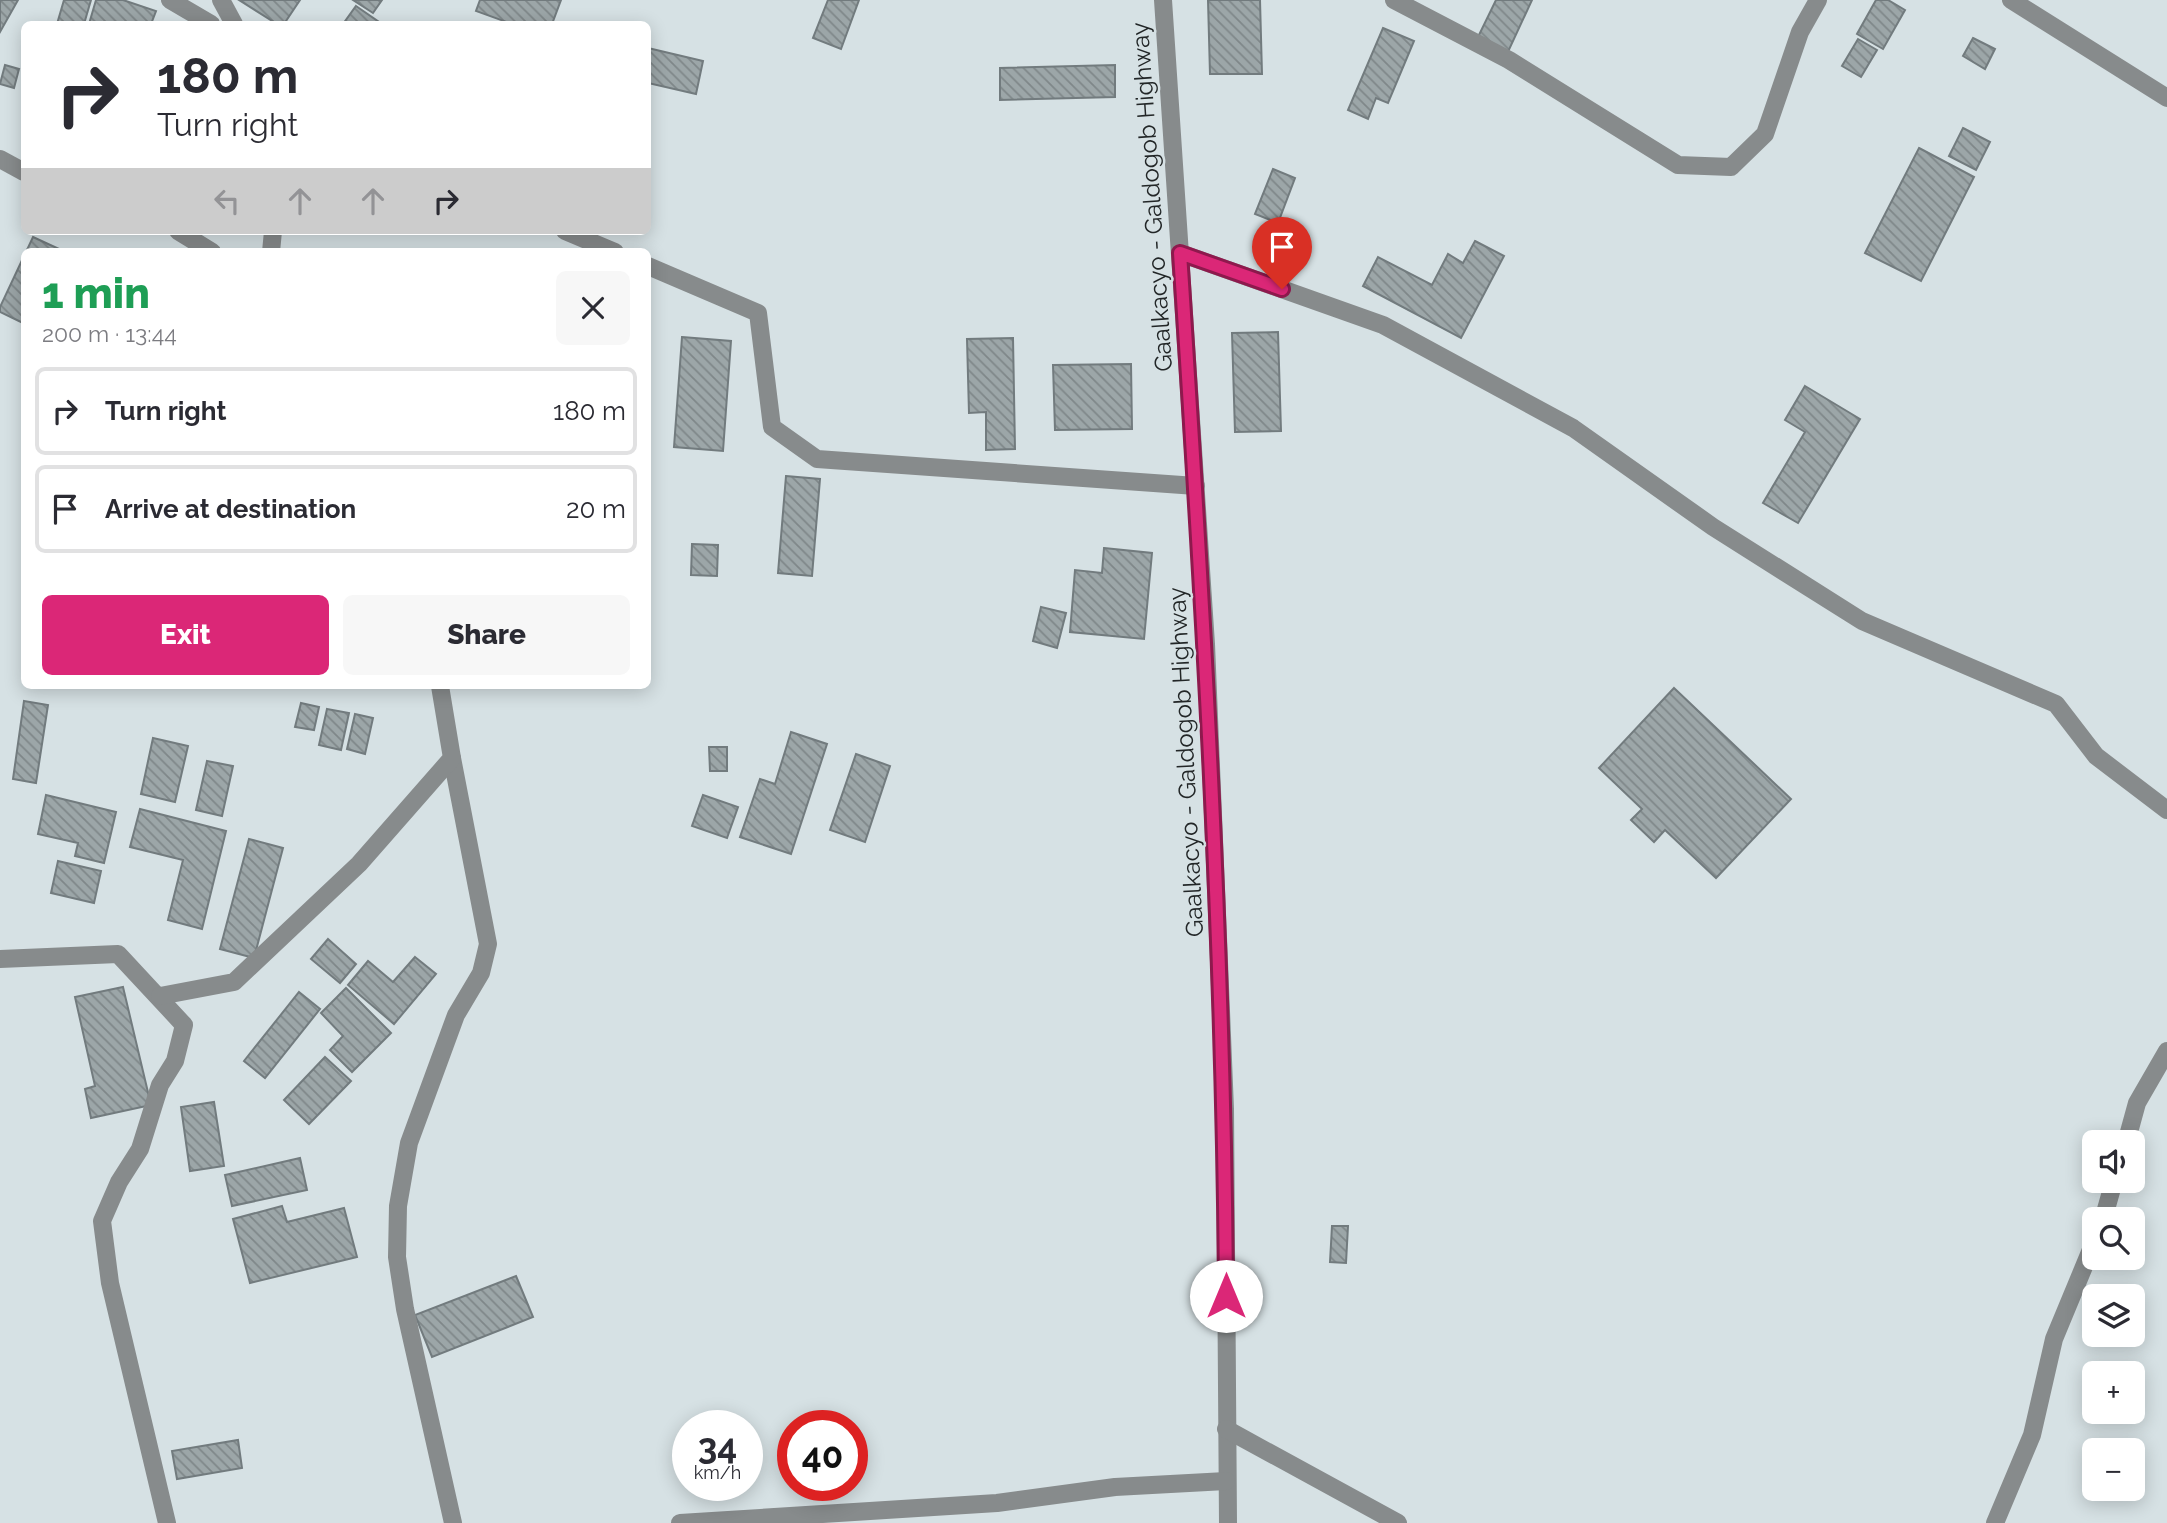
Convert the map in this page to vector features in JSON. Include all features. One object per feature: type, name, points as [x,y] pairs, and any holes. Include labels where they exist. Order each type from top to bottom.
[{"type":"street","points":[[170,0],[206,21]]},
{"type":"street","points":[[221,0],[232,21]]},
{"type":"street","name":"Gaalkacyo - Galdogob Highway","points":[[1163,0],[1206,644],[1225,1109],[1228,1523]]},
{"type":"street","points":[[1394,0],[1509,60],[1678,165],[1731,167],[1765,134],[1800,33],[1818,0]]},
{"type":"street","points":[[2011,0],[2167,98]]},
{"type":"street","points":[[0,159],[21,170]]},
{"type":"street","points":[[190,235],[207,248]]},
{"type":"street","points":[[575,235],[605,248]]},
{"type":"street","points":[[1180,253],[1383,325],[1573,428],[1713,527],[1862,621],[2056,704],[2096,756],[2167,810]]},
{"type":"street","points":[[651,267],[758,313],[772,426],[817,458],[1196,486]]},
{"type":"street","points":[[440,689],[488,944],[481,973],[456,1015],[409,1143],[398,1206],[397,1257],[405,1309],[453,1523]]},
{"type":"street","points":[[160,996],[234,982],[359,864],[452,758]]},
{"type":"street","points":[[0,959],[118,954],[134,974],[160,996],[184,1025],[175,1061],[160,1085],[140,1149],[119,1182],[102,1221],[110,1283],[167,1523]]},
{"type":"street","points":[[2130,1130],[2137,1104],[2167,1051]]},
{"type":"street","points":[[1995,1523],[2032,1435],[2054,1339],[2083,1270]]},
{"type":"street","points":[[1226,1429],[1398,1523]]},
{"type":"street","points":[[680,1523],[997,1503],[1115,1487],[1226,1481]]},
{"type":"building","points":[[0,0],[18,0],[0,32]]},
{"type":"building","points":[[64,0],[91,0],[85,21],[58,21]]},
{"type":"building","points":[[96,0],[123,0],[156,11],[152,21],[90,21]]},
{"type":"building","points":[[239,0],[300,0],[286,21],[272,21]]},
{"type":"building","points":[[353,0],[382,0],[373,13]]},
{"type":"building","points":[[480,0],[561,0],[553,21],[504,21],[476,11]]},
{"type":"building","points":[[828,0],[859,0],[841,49],[813,38]]},
{"type":"building","points":[[1208,0],[1260,0],[1262,74],[1210,74]]},
{"type":"building","points":[[1496,0],[1532,0],[1507,54],[1477,39]]},
{"type":"building","points":[[1876,0],[1888,0],[1905,10],[1883,49],[1857,34]]},
{"type":"building","points":[[356,6],[378,21],[345,21]]},
{"type":"building","points":[[1383,28],[1414,41],[1388,103],[1376,98],[1368,119],[1348,110]]},
{"type":"building","points":[[1973,38],[1995,49],[1985,69],[1963,56]]},
{"type":"building","points":[[1858,39],[1877,50],[1861,77],[1842,66]]},
{"type":"building","points":[[651,49],[703,61],[696,94],[651,84]]},
{"type":"building","points":[[5,65],[19,69],[14,88],[0,84]]},
{"type":"building","points":[[1115,65],[1115,97],[1000,100],[1000,68]]},
{"type":"building","points":[[1963,128],[1990,142],[1976,170],[1949,156]]},
{"type":"building","points":[[1919,148],[1974,177],[1921,281],[1865,253]]},
{"type":"building","points":[[1273,169],[1295,178],[1278,223],[1255,214]]},
{"type":"building","points":[[33,237],[57,248],[28,248]]},
{"type":"building","points":[[1475,241],[1504,256],[1461,338],[1363,286],[1378,257],[1432,285],[1448,254],[1463,263]]},
{"type":"building","points":[[21,262],[21,322],[0,312]]},
{"type":"building","points":[[1278,332],[1281,431],[1235,432],[1232,333]]},
{"type":"building","points":[[682,337],[731,341],[723,451],[674,447]]},
{"type":"building","points":[[1013,338],[1015,449],[986,450],[986,412],[969,413],[967,339]]},
{"type":"building","points":[[1131,364],[1132,429],[1055,430],[1053,365]]},
{"type":"building","points":[[1805,386],[1860,419],[1798,523],[1763,503],[1805,432],[1785,420]]},
{"type":"building","points":[[786,476],[820,479],[812,576],[778,573]]},
{"type":"building","points":[[692,544],[718,545],[717,576],[691,575]]},
{"type":"building","points":[[1104,548],[1152,553],[1144,639],[1070,632],[1075,570],[1102,573]]},
{"type":"building","points":[[1041,607],[1066,613],[1057,648],[1033,641]]},
{"type":"building","points":[[1674,688],[1791,799],[1716,878],[1665,830],[1654,842],[1631,820],[1642,809],[1599,768]]},
{"type":"building","points":[[24,701],[48,705],[36,783],[13,779]]},
{"type":"building","points":[[301,703],[319,707],[314,730],[295,727]]},
{"type":"building","points":[[327,709],[349,713],[341,750],[319,745]]},
{"type":"building","points":[[355,714],[373,718],[365,754],[347,749]]},
{"type":"building","points":[[791,732],[827,744],[791,854],[740,837],[760,779],[775,784]]},
{"type":"building","points":[[153,738],[188,746],[175,802],[141,794]]},
{"type":"building","points":[[709,747],[727,747],[727,771],[710,771]]},
{"type":"building","points":[[856,754],[890,766],[865,842],[830,830]]},
{"type":"building","points":[[207,761],[233,766],[222,816],[196,810]]},
{"type":"building","points":[[46,795],[116,812],[104,863],[75,856],[78,843],[38,834]]},
{"type":"building","points":[[703,795],[738,807],[727,838],[692,826]]},
{"type":"building","points":[[140,809],[226,831],[202,929],[168,920],[183,860],[130,847]]},
{"type":"building","points":[[249,839],[283,848],[254,958],[220,949]]},
{"type":"building","points":[[58,861],[101,871],[94,903],[51,893]]},
{"type":"building","points":[[328,939],[356,964],[340,983],[311,959]]},
{"type":"building","points":[[415,957],[436,974],[394,1024],[348,985],[368,961],[393,982]]},
{"type":"building","points":[[123,987],[151,1105],[91,1118],[85,1089],[95,1086],[75,997]]},
{"type":"building","points":[[346,988],[391,1033],[352,1072],[330,1050],[343,1036],[321,1013]]},
{"type":"building","points":[[299,992],[320,1009],[265,1078],[244,1061]]},
{"type":"building","points":[[325,1057],[351,1081],[309,1124],[284,1100]]},
{"type":"building","points":[[214,1102],[224,1166],[190,1171],[181,1107]]},
{"type":"building","points":[[300,1158],[307,1190],[232,1206],[225,1175]]},
{"type":"building","points":[[282,1206],[287,1222],[344,1208],[357,1257],[250,1283],[233,1219]]},
{"type":"building","points":[[1332,1226],[1348,1226],[1346,1263],[1330,1262]]},
{"type":"building","points":[[516,1276],[533,1317],[432,1357],[415,1315]]},
{"type":"building","points":[[238,1440],[242,1468],[177,1479],[172,1451]]},
{"type":"route","points":[[1226,1296],[1225,1109],[1208,672],[1180,253],[1282,289]]}]
